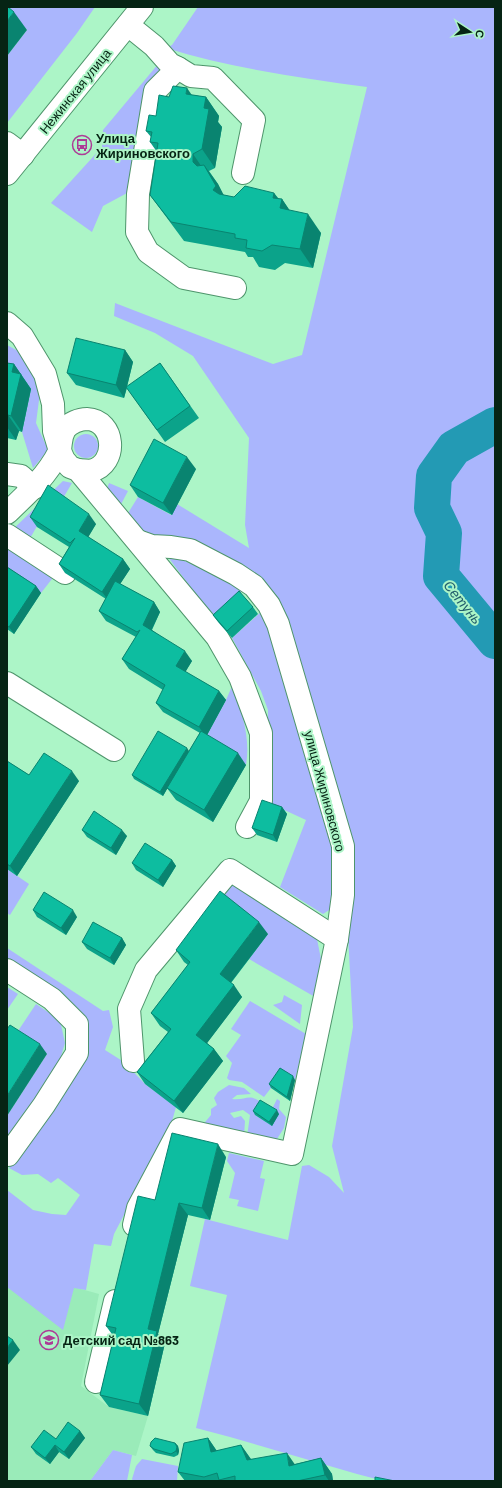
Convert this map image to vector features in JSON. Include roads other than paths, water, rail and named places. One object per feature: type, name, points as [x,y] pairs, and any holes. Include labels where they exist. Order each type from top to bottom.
[{"type":"street","name":"Нежинская улица","points":[[7,174],[15,149],[128,25],[142,7]]},
{"type":"street","points":[[128,25],[154,46],[170,64],[191,76],[213,78],[254,120],[243,173]]},
{"type":"street","points":[[178,68],[155,91],[138,194],[136,232],[148,252],[184,278],[235,288]]},
{"type":"street","points":[[7,323],[22,336],[45,374],[53,404],[54,431],[60,451],[64,460],[70,466],[78,470],[91,471],[102,465],[109,456],[111,444],[108,432],[99,423],[88,419],[76,421],[66,428],[60,439],[60,451],[34,488],[7,513]]},
{"type":"street","points":[[78,470],[217,637],[240,677],[261,733],[261,801],[247,827]]},
{"type":"street","points":[[7,474],[21,476],[34,488]]},
{"type":"street","points":[[7,535],[65,573]]},
{"type":"street","name":"улица Жириновского","points":[[129,1246],[138,1208],[180,1129],[292,1154],[336,939],[343,895],[343,846],[278,624],[269,604],[254,586],[236,574],[190,550],[152,546],[138,542]]},
{"type":"street","points":[[7,683],[114,750]]},
{"type":"street","points":[[133,1061],[129,1009],[146,970],[230,870],[336,939]]},
{"type":"street","points":[[7,970],[52,999],[77,1024],[77,1053],[44,1104],[7,1155]]},
{"type":"street","points":[[96,1382],[120,1284]]},
{"type":"waterway","name":"Сетунь","points":[[495,425],[454,448],[434,476],[432,508],[444,533],[441,576],[495,641]]},
{"type":"place","name":"Улица Жириновского","points":[[82,145]]},
{"type":"place","name":"Детский сад №863","points":[[49,1340]]}]
